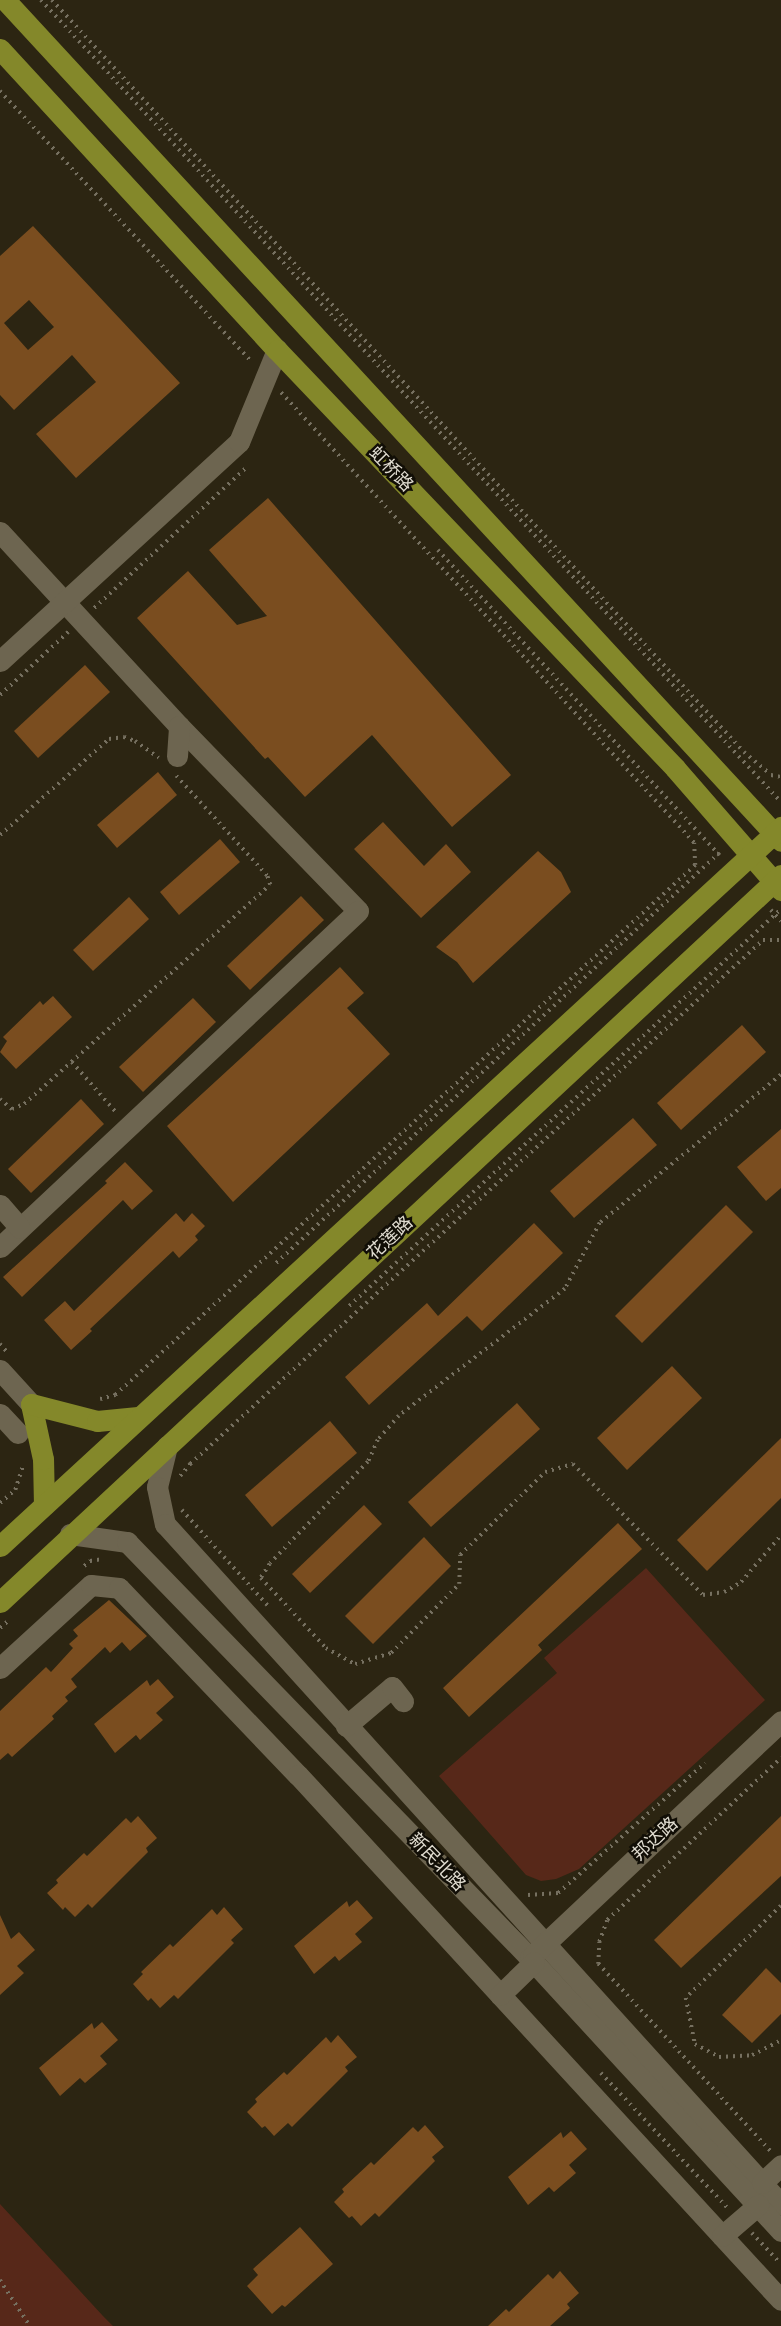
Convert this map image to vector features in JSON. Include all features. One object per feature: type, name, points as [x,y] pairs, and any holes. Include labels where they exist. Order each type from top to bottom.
[{"type":"main road","name":"虹桥路","points":[[5,0],[759,817],[779,834]]},
{"type":"main road","name":"虹桥路","points":[[0,48],[277,350],[675,768],[779,882]]},
{"type":"main road","points":[[675,768],[697,749]]},
{"type":"main road","name":"花莲路","points":[[0,1546],[751,853],[779,834]]},
{"type":"main road","name":"花莲路","points":[[5,1610],[70,1534],[688,962],[779,882]]},
{"type":"main road","points":[[663,935],[688,962]]},
{"type":"main road","points":[[44,1505],[43,1459],[31,1404],[97,1421],[138,1417]]},
{"type":"street","points":[[0,661],[239,442],[277,350]]},
{"type":"street","points":[[0,532],[180,726],[358,911],[0,1247]]},
{"type":"street","points":[[169,761],[180,726]]},
{"type":"street","points":[[0,1205],[20,1228]]},
{"type":"street","points":[[8,1366],[31,1404]]},
{"type":"street","name":"新民北路","points":[[167,1446],[157,1487],[165,1524],[346,1726],[540,1958],[781,2231]]},
{"type":"street","name":"新民北路","points":[[70,1534],[127,1542],[327,1748],[540,1958],[781,2204]]},
{"type":"street","points":[[0,1668],[91,1585],[119,1588],[298,1774],[781,2300]]},
{"type":"street","points":[[346,1726],[391,1687],[403,1701]]},
{"type":"street","name":"邦达路","points":[[540,1958],[781,1721]]},
{"type":"street","name":"邦达路","points":[[540,1958],[781,1741]]},
{"type":"street","points":[[298,1774],[327,1748]]},
{"type":"street","points":[[500,1995],[540,1958]]},
{"type":"street","points":[[762,2183],[776,2159]]},
{"type":"street","points":[[722,2236],[758,2205]]},
{"type":"path","points":[[41,0],[780,799],[759,817]]},
{"type":"path","points":[[52,0],[744,752],[771,775],[781,777]]},
{"type":"path","points":[[0,91],[694,843],[695,865],[115,1395],[91,1400]]},
{"type":"path","points":[[0,695],[247,467]]},
{"type":"path","points":[[0,835],[109,739],[124,737],[169,761],[271,882],[72,1062],[16,1109],[8,1108],[0,1099]]},
{"type":"path","points":[[268,1269],[736,837]]},
{"type":"path","points":[[341,1314],[781,909]]},
{"type":"path","points":[[178,1479],[190,1464],[763,940],[781,940]]},
{"type":"path","points":[[72,1062],[128,1126]]},
{"type":"path","points":[[781,1075],[600,1223],[565,1289],[399,1416],[378,1440],[368,1462],[270,1564],[261,1578],[326,1648],[355,1664],[391,1653],[458,1584],[460,1555],[545,1472],[573,1464],[703,1595],[724,1592],[741,1582],[781,1535]]},
{"type":"path","points":[[0,1344],[8,1366]]},
{"type":"path","points":[[0,1503],[15,1490],[26,1457],[7,1425]]},
{"type":"path","points":[[181,1508],[278,1617]]},
{"type":"path","points":[[0,1628],[5,1610]]},
{"type":"path","points":[[519,1886],[528,1895],[558,1893],[712,1758]]},
{"type":"path","points":[[776,2159],[598,1964],[598,1942],[607,1920],[781,1758]]},
{"type":"path","points":[[781,1906],[686,1997],[695,2044],[719,2056],[752,2055],[781,2040]]},
{"type":"path","points":[[0,2280],[30,2326]]},
{"type":"shaded area","points":[[646,1568],[765,1700],[579,1869],[556,1879],[541,1881],[526,1875],[439,1776],[557,1673],[544,1658]]},
{"type":"shaded area","points":[[0,2204],[103,2316],[113,2326],[0,2326]]},
{"type":"building","points":[[33,226],[180,383],[76,478],[36,434],[96,382],[72,355],[14,410],[0,395],[0,256]],"holes":[[[29,300],[54,327],[28,350],[4,323]]]},
{"type":"building","points":[[268,498],[511,775],[452,827],[372,735],[305,797],[268,757],[265,759],[137,618],[188,571],[237,625],[267,616],[209,550]]},
{"type":"building","points":[[85,665],[110,692],[38,758],[14,731]]},
{"type":"building","points":[[158,772],[177,795],[117,848],[97,825]]},
{"type":"building","points":[[383,822],[424,866],[446,844],[471,872],[421,918],[354,849]]},
{"type":"building","points":[[220,839],[240,862],[179,915],[160,892]]},
{"type":"building","points":[[538,851],[561,872],[571,892],[473,983],[457,962],[436,947]]},
{"type":"building","points":[[301,896],[324,920],[250,990],[227,966]]},
{"type":"building","points":[[129,897],[149,919],[93,971],[73,950]]},
{"type":"building","points":[[340,967],[364,993],[347,1008],[390,1054],[233,1202],[167,1126]]},
{"type":"building","points":[[53,996],[72,1017],[16,1069],[0,1052],[7,1041],[3,1037],[40,1001],[43,1005]]},
{"type":"building","points":[[193,998],[216,1022],[143,1092],[119,1067]]},
{"type":"building","points":[[742,1025],[766,1052],[681,1130],[657,1103]]},
{"type":"building","points":[[81,1099],[104,1124],[31,1193],[8,1169]]},
{"type":"building","points":[[633,1118],[657,1145],[574,1218],[550,1191]]},
{"type":"building","points":[[781,1129],[781,1188],[766,1201],[737,1167]]},
{"type":"building","points":[[125,1162],[153,1191],[132,1210],[123,1200],[22,1297],[3,1277],[107,1183],[105,1181]]},
{"type":"building","points":[[726,1205],[753,1232],[642,1343],[615,1316]]},
{"type":"building","points":[[176,1213],[184,1222],[192,1213],[205,1226],[195,1236],[198,1240],[179,1258],[173,1251],[71,1350],[44,1320],[65,1301],[74,1311]]},
{"type":"building","points":[[534,1223],[563,1253],[482,1331],[467,1316],[369,1405],[345,1377],[427,1303],[438,1316]]},
{"type":"building","points":[[672,1366],[702,1398],[627,1470],[597,1438]]},
{"type":"building","points":[[517,1403],[540,1429],[431,1527],[408,1502]]},
{"type":"building","points":[[330,1421],[357,1453],[272,1527],[245,1495]]},
{"type":"building","points":[[781,1438],[781,1498],[707,1571],[677,1540]]},
{"type":"building","points":[[364,1505],[382,1524],[310,1593],[292,1574]]},
{"type":"building","points":[[618,1523],[642,1549],[538,1645],[542,1650],[469,1717],[443,1688]]},
{"type":"building","points":[[424,1537],[451,1566],[373,1644],[345,1616]]},
{"type":"building","points":[[109,1600],[147,1636],[130,1651],[122,1642],[110,1653],[105,1647],[71,1679],[77,1687],[65,1697],[68,1701],[52,1716],[54,1719],[12,1757],[8,1753],[0,1760],[0,1711],[46,1667],[51,1672],[73,1648],[69,1644],[78,1636],[73,1630]]},
{"type":"building","points":[[158,1679],[174,1697],[156,1713],[163,1720],[140,1740],[136,1735],[115,1753],[94,1724],[147,1680],[150,1686]]},
{"type":"building","points":[[138,1816],[157,1838],[146,1848],[148,1852],[92,1908],[88,1904],[75,1917],[65,1907],[63,1910],[47,1893],[58,1883],[56,1880],[84,1853],[87,1856],[126,1818],[131,1823]]},
{"type":"building","points":[[781,1816],[781,1876],[681,1968],[654,1940]]},
{"type":"building","points":[[357,1900],[373,1918],[355,1934],[362,1942],[339,1961],[335,1956],[314,1974],[294,1946],[347,1901],[349,1907]]},
{"type":"building","points":[[224,1907],[243,1929],[231,1940],[234,1943],[178,1999],[174,1995],[160,2008],[151,1998],[148,2001],[133,1984],[143,1974],[141,1972],[170,1944],[173,1947],[212,1909],[217,1915]]},
{"type":"building","points":[[0,1915],[11,1939],[19,1932],[35,1950],[17,1966],[24,1973],[0,1995]]},
{"type":"building","points":[[766,1968],[781,1983],[781,2014],[752,2043],[722,2015]]},
{"type":"building","points":[[102,2022],[118,2040],[100,2056],[107,2064],[85,2083],[80,2078],[60,2096],[39,2068],[92,2023],[94,2029]]},
{"type":"building","points":[[338,2035],[357,2057],[345,2067],[348,2071],[292,2127],[288,2123],[274,2136],[265,2126],[262,2128],[247,2112],[257,2102],[255,2099],[284,2072],[287,2075],[326,2037],[331,2043]]},
{"type":"building","points":[[425,2125],[444,2147],[432,2157],[435,2161],[379,2217],[375,2213],[361,2226],[352,2216],[349,2218],[334,2202],[344,2192],[342,2189],[371,2162],[374,2165],[413,2127],[418,2132]]},
{"type":"building","points":[[571,2131],[587,2149],[569,2165],[576,2173],[554,2192],[549,2187],[528,2205],[508,2177],[561,2132],[563,2138]]},
{"type":"building","points":[[300,2227],[333,2264],[285,2307],[282,2305],[272,2314],[247,2286],[258,2275],[253,2269]]},
{"type":"building","points":[[560,2271],[579,2293],[567,2304],[570,2308],[550,2326],[488,2326],[506,2309],[509,2312],[548,2274],[553,2279]]}]
